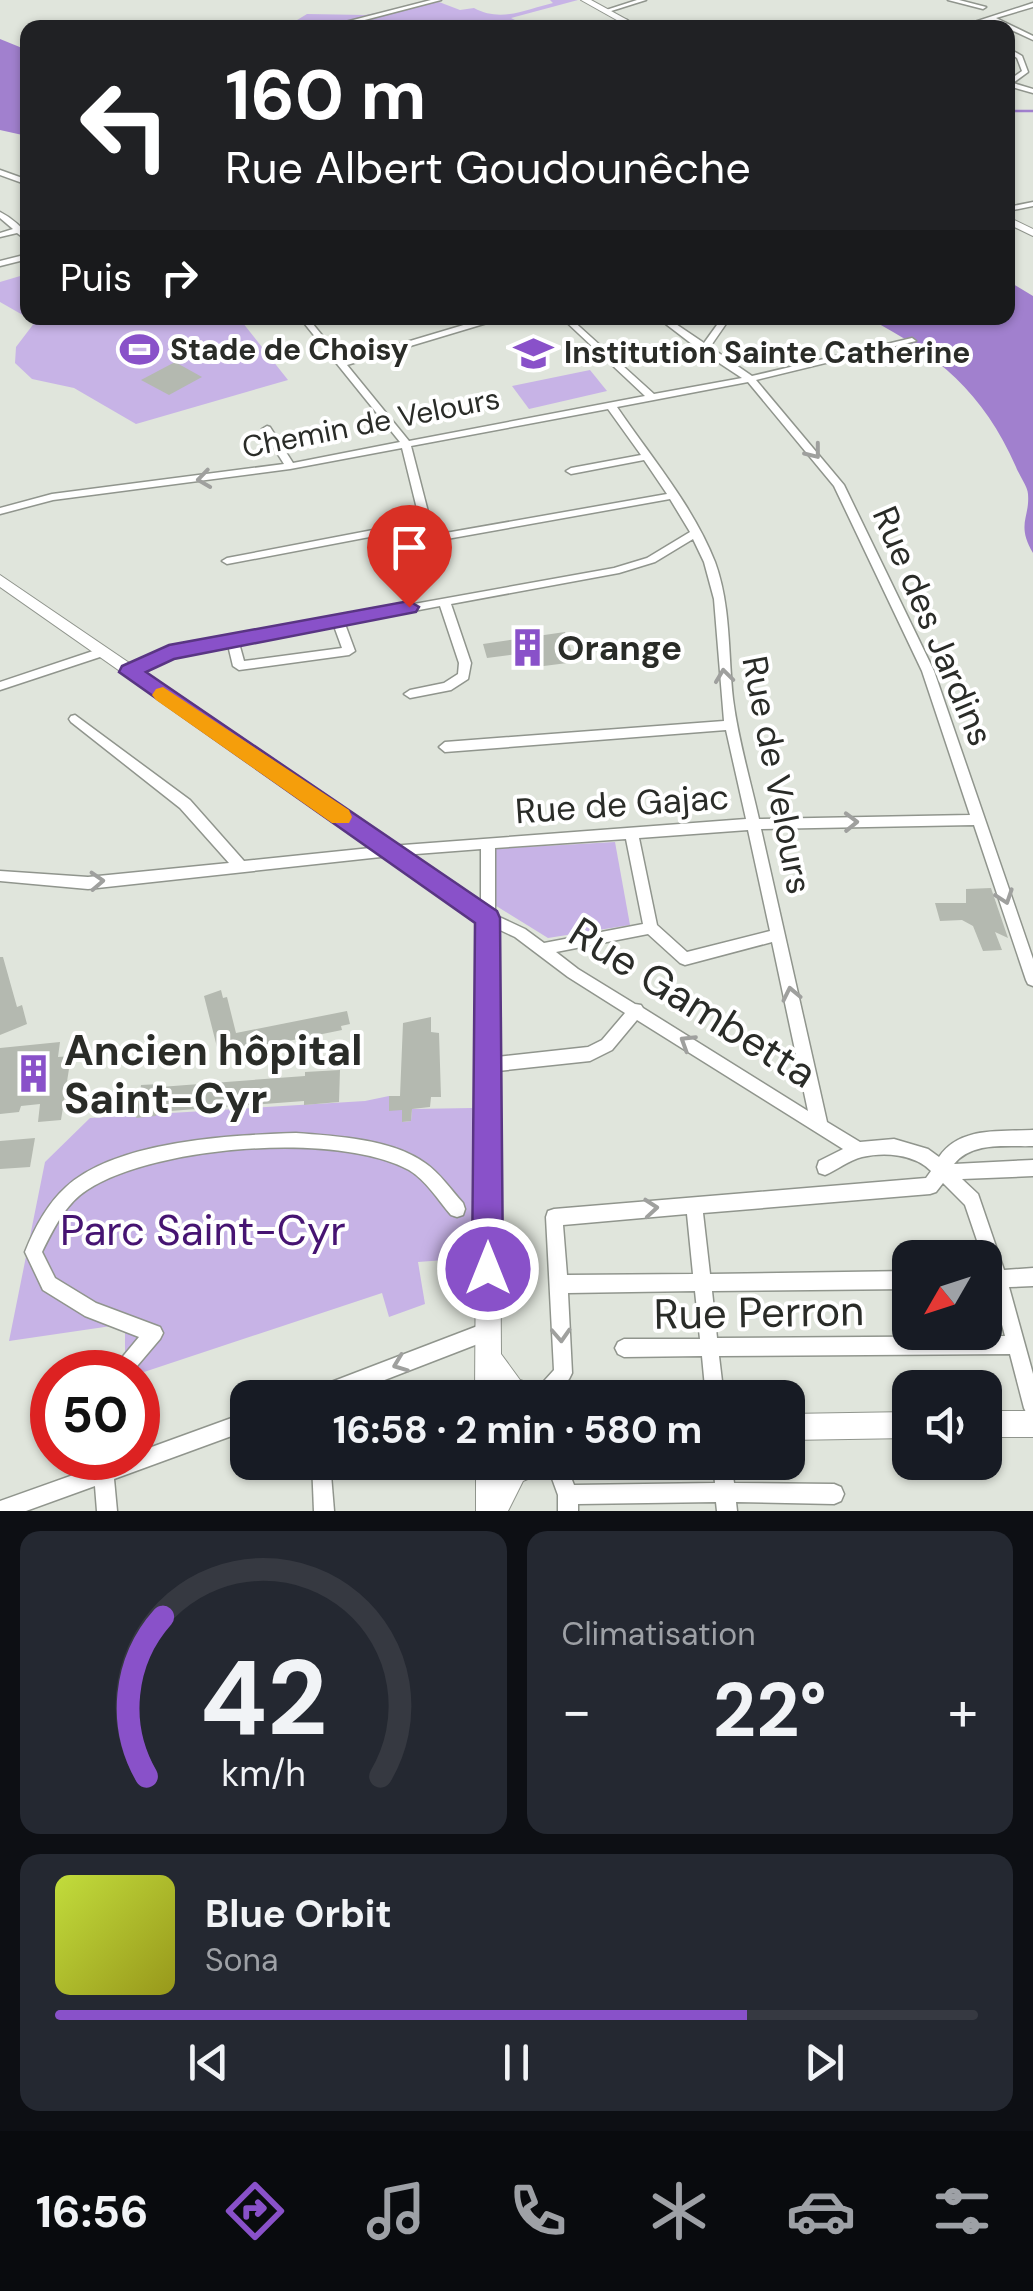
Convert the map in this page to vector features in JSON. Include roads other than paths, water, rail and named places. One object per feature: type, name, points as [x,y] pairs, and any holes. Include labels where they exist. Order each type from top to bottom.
[{"type":"main road","points":[[585,0],[623,20]]},
{"type":"main road","points":[[0,580],[488,918],[488,1344],[507,1380]]},
{"type":"main road","points":[[1002,1424],[1033,1424]]},
{"type":"main road","points":[[805,1427],[892,1426]]},
{"type":"main road","points":[[492,1511],[504,1480]]},
{"type":"street","points":[[357,20],[438,0]]},
{"type":"street","points":[[606,11],[643,0]]},
{"type":"street","points":[[950,0],[1003,14]]},
{"type":"street","points":[[983,7],[992,0]]},
{"type":"street","points":[[984,20],[1033,5]]},
{"type":"street","points":[[990,18],[994,20]]},
{"type":"street","points":[[0,214],[20,230]]},
{"type":"street","points":[[0,235],[20,230]]},
{"type":"street","points":[[310,325],[405,442],[430,539],[670,496]]},
{"type":"street","points":[[342,364],[471,325]]},
{"type":"street","points":[[573,325],[650,397]]},
{"type":"street","name":"Rue des Jardins","points":[[671,325],[750,379],[839,484],[928,671],[1033,980]]},
{"type":"street","points":[[704,349],[721,325]]},
{"type":"street","name":"Chemin de Velours","points":[[0,511],[52,498],[290,466],[750,379],[912,341]]},
{"type":"street","name":"Rue de Velours","points":[[610,404],[695,534],[716,579],[722,671],[732,724],[819,1123]]},
{"type":"street","points":[[267,429],[290,466]]},
{"type":"street","points":[[572,470],[645,457]]},
{"type":"street","points":[[227,562],[426,522]]},
{"type":"street","points":[[129,672],[169,652],[615,571],[651,560],[695,534]]},
{"type":"street","points":[[410,694],[446,687],[464,676],[465,662],[444,601]]},
{"type":"street","points":[[234,640],[239,666],[349,651],[338,620]]},
{"type":"street","points":[[0,686],[102,652]]},
{"type":"street","points":[[75,719],[185,804],[242,868]]},
{"type":"street","points":[[446,747],[732,724]]},
{"type":"street","name":"Rue de Gajac","points":[[0,876],[88,883],[390,851],[754,824],[979,820]]},
{"type":"street","points":[[632,835],[654,932],[685,958],[778,935]]},
{"type":"street","points":[[488,844],[488,918]]},
{"type":"street","name":"Rue Gambetta","points":[[488,918],[858,1150]]},
{"type":"street","points":[[543,949],[654,932]]},
{"type":"street","points":[[488,1065],[590,1054],[607,1045],[636,1010]]},
{"type":"street","points":[[549,1380],[563,1373],[554,1217],[930,1186],[944,1172],[950,1155],[964,1144],[1033,1138]]},
{"type":"street","points":[[140,1350],[154,1333],[91,1310],[49,1284],[33,1252],[53,1214],[81,1184],[149,1155],[234,1143],[312,1141],[379,1150],[416,1166],[456,1209]]},
{"type":"street","points":[[825,1167],[858,1150],[894,1147],[928,1157],[972,1200],[982,1240]]},
{"type":"street","points":[[944,1172],[1033,1168]]},
{"type":"street","points":[[694,1204],[713,1380]]},
{"type":"street","points":[[1002,1278],[1033,1277]]},
{"type":"street","points":[[559,1284],[892,1280]]},
{"type":"street","points":[[1002,1307],[1033,1408]]},
{"type":"street","points":[[370,1380],[488,1344]]},
{"type":"street","name":"Rue Perron","points":[[624,1348],[1015,1345]]},
{"type":"street","points":[[160,1450],[230,1427]]},
{"type":"street","points":[[0,1511],[78,1480]]},
{"type":"street","points":[[107,1511],[109,1480]]},
{"type":"street","points":[[322,1480],[324,1511]]},
{"type":"street","points":[[568,1503],[677,1492],[727,1503],[834,1494]]},
{"type":"waterway","points":[[1015,111],[1033,111]]},
{"type":"place","name":"Stade de Choisy","points":[[140,350]]},
{"type":"place","name":"Institution Sainte Catherine","points":[[534,353]]},
{"type":"place","name":"Orange","points":[[527,648]]},
{"type":"place","name":"Ancien hôpital Saint-Cyr","points":[[34,1074]]},
{"type":"park label","name":"Parc Saint-Cyr","points":[[203,1230]]}]
